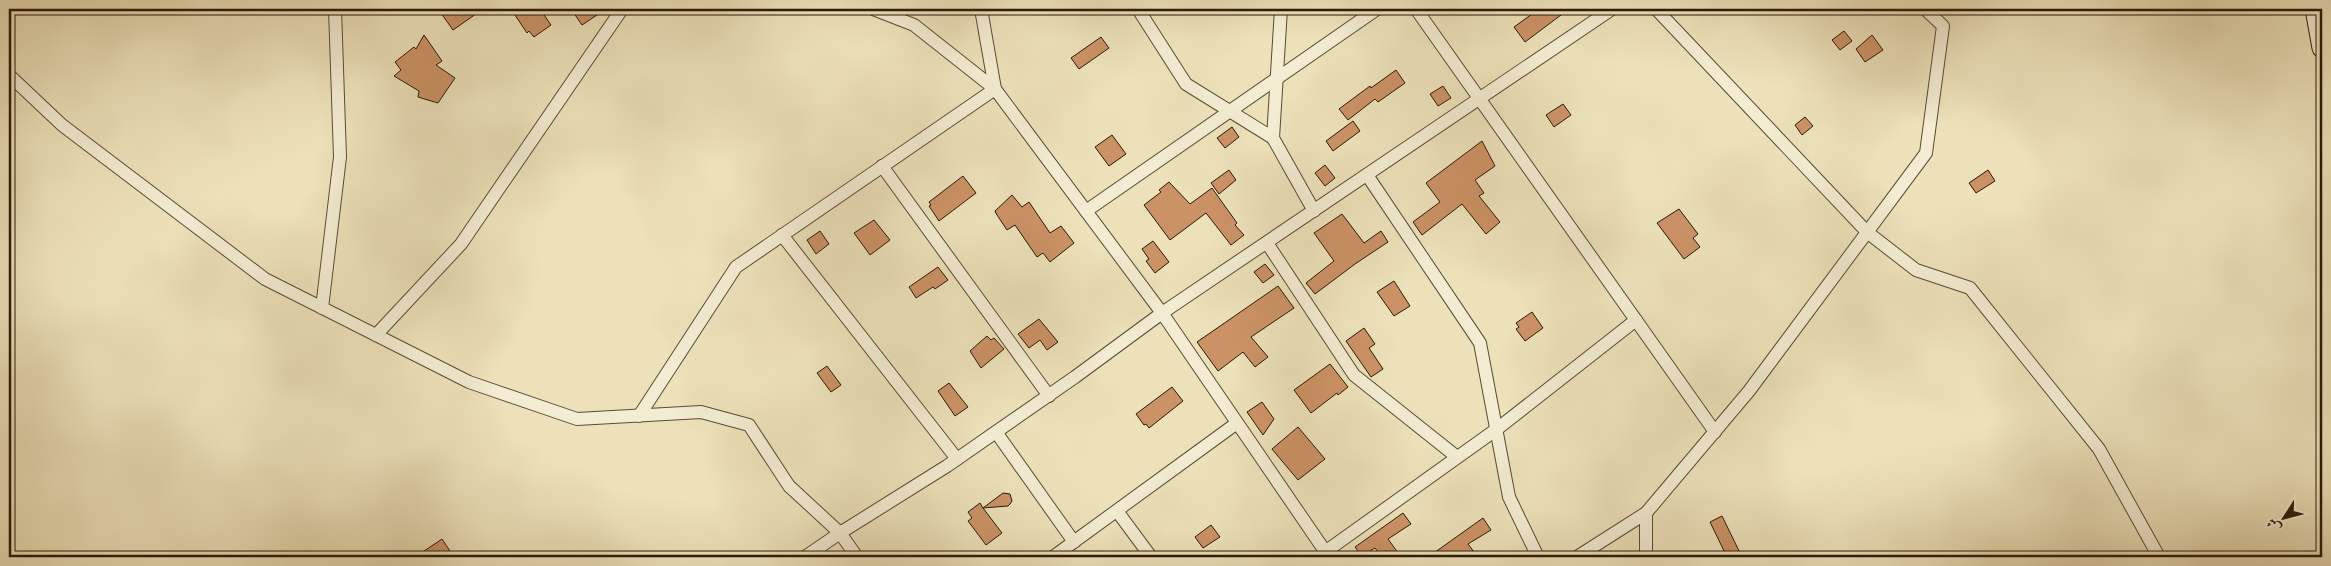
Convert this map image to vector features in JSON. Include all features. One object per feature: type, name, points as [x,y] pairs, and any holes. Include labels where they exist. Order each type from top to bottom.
[{"type":"main road","points":[[2315,9],[2322,48]]},
{"type":"street","points":[[322,308],[340,157],[335,9]]},
{"type":"street","points":[[376,335],[461,244],[622,9]]},
{"type":"street","points":[[873,9],[914,25],[996,88],[1162,313],[1327,554],[1496,428],[1636,320]]},
{"type":"street","points":[[981,9],[996,88]]},
{"type":"street","points":[[1138,9],[1186,84],[1273,138],[1314,211]]},
{"type":"street","points":[[1086,211],[1377,9]]},
{"type":"street","points":[[1416,9],[1715,432]]},
{"type":"street","points":[[805,557],[840,532],[957,459],[1162,313],[1481,100],[1612,9]]},
{"type":"street","points":[[1656,9],[1867,232],[1916,270],[1970,288],[2099,449],[2159,557]]},
{"type":"street","points":[[1578,557],[1646,513],[1749,391],[1926,153],[1943,26],[1925,9]]},
{"type":"street","points":[[1273,138],[1277,78],[1278,10]]},
{"type":"street","points":[[9,75],[62,125],[264,279],[469,382],[577,419],[701,412],[749,425],[789,486],[840,532],[857,557]]},
{"type":"street","points":[[639,416],[736,267],[996,88]]},
{"type":"street","points":[[882,166],[1048,396]]},
{"type":"street","points":[[1368,175],[1480,343],[1509,497],[1538,557]]},
{"type":"street","points":[[782,235],[957,459]]},
{"type":"street","points":[[1267,243],[1354,375],[1457,457]]},
{"type":"street","points":[[1053,557],[1238,423]]},
{"type":"street","points":[[996,432],[1074,542]]},
{"type":"street","points":[[1117,511],[1151,557]]},
{"type":"street","points":[[1646,513],[1646,557]]},
{"type":"building","points":[[438,9],[483,9],[453,30]]},
{"type":"building","points":[[511,9],[540,9],[551,25],[534,37],[529,31],[527,33]]},
{"type":"building","points":[[571,9],[606,9],[582,25]]},
{"type":"building","points":[[1539,9],[1569,9],[1525,42],[1514,27]]},
{"type":"building","points":[[1844,31],[1852,41],[1840,50],[1832,40]]},
{"type":"building","points":[[424,35],[442,61],[436,65],[455,78],[438,103],[418,97],[419,91],[394,76],[401,70],[395,62],[414,47],[416,49]]},
{"type":"building","points":[[1872,35],[1883,50],[1865,62],[1856,49]]},
{"type":"building","points":[[1101,37],[1109,48],[1079,69],[1071,58]]},
{"type":"building","points":[[1396,70],[1405,83],[1378,102],[1375,99],[1348,120],[1339,109]]},
{"type":"building","points":[[1443,86],[1451,98],[1438,106],[1430,94]]},
{"type":"building","points":[[1563,104],[1571,115],[1554,127],[1546,115]]},
{"type":"building","points":[[1805,117],[1813,126],[1802,135],[1795,125]]},
{"type":"building","points":[[1353,121],[1360,131],[1333,151],[1326,141]]},
{"type":"building","points":[[1232,127],[1239,137],[1225,148],[1217,138]]},
{"type":"building","points":[[1112,135],[1126,154],[1109,166],[1095,147]]},
{"type":"building","points":[[1482,141],[1495,166],[1475,180],[1484,193],[1479,196],[1500,222],[1486,234],[1462,204],[1422,235],[1413,222],[1440,202],[1426,183]]},
{"type":"building","points":[[1325,165],[1335,178],[1325,186],[1315,173]]},
{"type":"building","points":[[1229,170],[1236,180],[1219,194],[1211,183]]},
{"type":"building","points":[[1988,170],[1995,181],[1976,193],[1969,183]]},
{"type":"building","points":[[963,176],[976,193],[939,221],[929,206],[931,205],[929,202]]},
{"type":"building","points":[[1169,182],[1190,204],[1212,188],[1237,223],[1235,225],[1244,235],[1231,245],[1206,213],[1170,240],[1144,205],[1161,192],[1159,190]]},
{"type":"building","points":[[1012,195],[1022,207],[1029,202],[1050,233],[1061,226],[1074,243],[1050,262],[1043,253],[1037,257],[1015,225],[1007,230],[995,211]]},
{"type":"building","points":[[1679,209],[1698,234],[1693,238],[1700,247],[1684,259],[1657,223]]},
{"type":"building","points":[[1342,214],[1364,243],[1381,231],[1388,242],[1315,294],[1306,283],[1334,261],[1314,233]]},
{"type":"building","points":[[874,220],[890,240],[870,255],[854,233]]},
{"type":"building","points":[[820,231],[829,244],[816,254],[807,240]]},
{"type":"building","points":[[1153,241],[1169,262],[1155,273],[1146,261],[1149,259],[1142,249]]},
{"type":"building","points":[[1265,264],[1274,275],[1263,283],[1254,272]]},
{"type":"building","points":[[938,267],[948,280],[916,298],[909,287]]},
{"type":"building","points":[[1394,281],[1410,306],[1394,316],[1377,292]]},
{"type":"building","points":[[1278,286],[1294,308],[1251,337],[1268,357],[1255,367],[1243,352],[1218,371],[1197,342]]},
{"type":"building","points":[[1532,312],[1543,328],[1525,341],[1516,329],[1519,327],[1516,323]]},
{"type":"building","points":[[1039,319],[1058,342],[1047,350],[1040,340],[1029,348],[1018,334]]},
{"type":"building","points":[[1364,328],[1375,344],[1369,348],[1383,369],[1371,377],[1346,341]]},
{"type":"building","points":[[987,336],[991,340],[994,338],[1004,349],[981,368],[970,351]]},
{"type":"building","points":[[1330,364],[1348,387],[1311,413],[1294,390]]},
{"type":"building","points":[[827,366],[841,385],[831,392],[817,373]]},
{"type":"building","points":[[949,383],[968,407],[955,416],[938,391]]},
{"type":"building","points":[[1172,387],[1183,401],[1149,428],[1146,424],[1144,425],[1136,414]]},
{"type":"building","points":[[1262,402],[1274,419],[1263,435],[1247,412]]},
{"type":"building","points":[[1298,427],[1325,459],[1298,480],[1272,449]]},
{"type":"building","points":[[1003,493],[1010,494],[1012,501],[1008,506],[983,508]]},
{"type":"building","points":[[980,503],[1002,533],[986,545],[968,521],[972,518],[968,512]]},
{"type":"building","points":[[1403,513],[1411,524],[1388,539],[1401,557],[1382,557],[1375,548],[1362,556],[1355,547]]},
{"type":"building","points":[[1722,516],[1742,557],[1727,557],[1710,522]]},
{"type":"building","points":[[1483,518],[1491,530],[1468,544],[1478,557],[1432,557],[1431,555]]},
{"type":"building","points":[[1211,525],[1220,537],[1203,548],[1195,537]]},
{"type":"building","points":[[442,539],[454,557],[415,557]]}]
